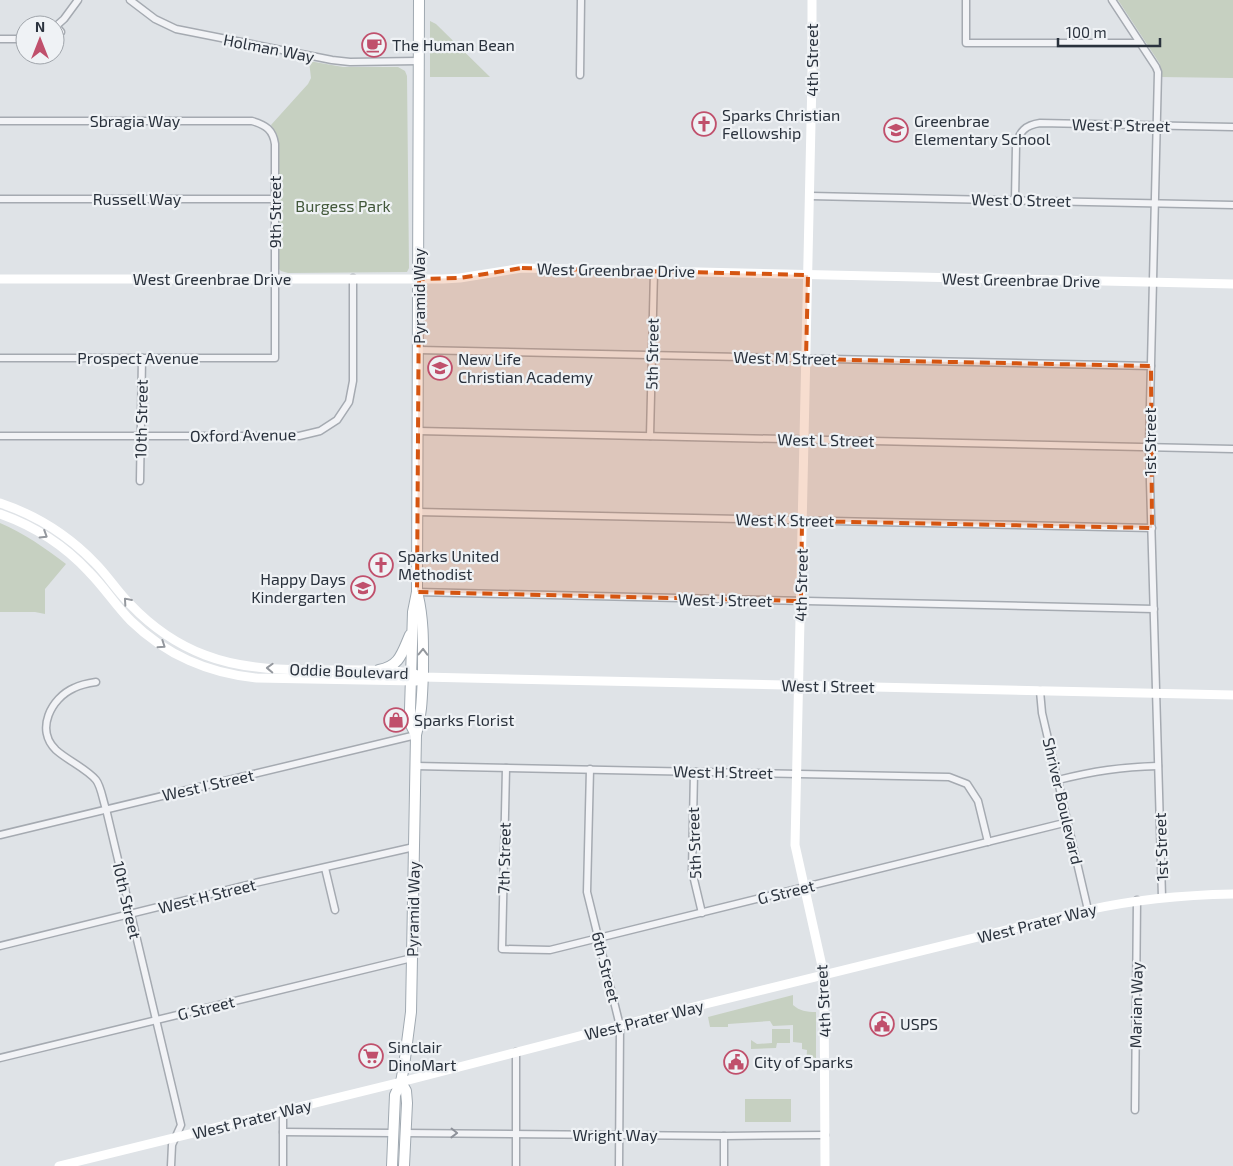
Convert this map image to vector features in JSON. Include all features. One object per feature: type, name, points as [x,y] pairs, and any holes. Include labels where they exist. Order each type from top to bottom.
[{"type":"main road","name":"Pyramid Way","points":[[416,735],[411,725],[411,677],[413,612],[417,592],[418,512],[419,0]]},
{"type":"main road","name":"Pyramid Way","points":[[392,1166],[395,1094],[401,1082],[411,1012],[416,735],[422,708],[423,632],[422,614],[417,592]]},
{"type":"main road","points":[[379,670],[394,665],[402,654],[412,629]]},
{"type":"main road","name":"Pyramid Way","points":[[401,1082],[407,1096],[404,1166]]},
{"type":"street","points":[[65,18],[78,0]]},
{"type":"street","name":"Holman Way","points":[[130,0],[162,23],[196,34],[342,61],[418,61]]},
{"type":"street","points":[[580,75],[581,0]]},
{"type":"street","name":"4th Street","points":[[812,0],[810,196],[795,845],[824,975],[825,1166]]},
{"type":"street","points":[[966,0],[966,43],[1140,43]]},
{"type":"street","name":"1st Street","points":[[1112,0],[1158,72],[1149,447],[1162,897]]},
{"type":"street","points":[[0,39],[15,39]]},
{"type":"street","name":"Sbragia Way","points":[[0,121],[252,121],[268,128]]},
{"type":"street","name":"West P Street","points":[[1015,200],[1016,146],[1018,137],[1023,129],[1031,124],[1233,127]]},
{"type":"street","name":"9th Street","points":[[268,128],[273,135],[275,144],[275,358]]},
{"type":"street","name":"West O Street","points":[[810,196],[1233,205]]},
{"type":"street","name":"Russell Way","points":[[0,199],[275,199]]},
{"type":"street","name":"West Greenbrae Drive","points":[[0,278],[419,279],[460,278],[522,268],[1233,284]]},
{"type":"street","name":"5th Street","points":[[650,436],[654,271]]},
{"type":"street","name":"Oxford Avenue","points":[[0,436],[299,436],[320,432],[337,420],[349,402],[353,381],[353,278]]},
{"type":"street","name":"West M Street","points":[[419,350],[1151,366]]},
{"type":"street","name":"Prospect Avenue","points":[[0,358],[275,358]]},
{"type":"street","name":"10th Street","points":[[140,481],[142,358]]},
{"type":"street","name":"West L Street","points":[[418,431],[1233,449]]},
{"type":"street","name":"Oddie Boulevard","points":[[0,503],[38,519],[72,542],[100,568],[128,603],[145,620],[171,639],[193,650],[218,660],[246,666],[379,670],[411,677]]},
{"type":"street","name":"West K Street","points":[[418,512],[1152,528]]},
{"type":"street","name":"Oddie Boulevard","points":[[0,514],[33,529],[61,547],[88,570],[122,612],[142,631],[166,649],[192,663],[216,672],[243,677],[422,677]]},
{"type":"street","name":"West J Street","points":[[417,592],[1154,609]]},
{"type":"street","name":"West I Street","points":[[422,677],[1233,695]]},
{"type":"street","name":"10th Street","points":[[96,682],[74,687],[61,696],[47,717],[46,727],[50,744],[97,780],[106,809],[181,1126],[171,1150],[170,1166]]},
{"type":"street","name":"Shriver Boulevard","points":[[1040,691],[1042,713],[1088,910]]},
{"type":"street","name":"West I Street","points":[[0,835],[416,735]]},
{"type":"street","name":"West H Street","points":[[415,766],[949,777],[967,784],[978,801],[988,842]]},
{"type":"street","points":[[1058,780],[1105,769],[1158,766]]},
{"type":"street","name":"7th Street","points":[[502,949],[506,768]]},
{"type":"street","name":"6th Street","points":[[590,770],[587,892],[620,1026],[619,1166]]},
{"type":"street","name":"5th Street","points":[[694,772],[692,870],[702,913]]},
{"type":"street","name":"G Street","points":[[502,949],[550,950],[1068,822]]},
{"type":"street","name":"West H Street","points":[[0,946],[414,847]]},
{"type":"street","points":[[325,868],[335,910]]},
{"type":"street","name":"West Prater Way","points":[[59,1166],[1088,910],[1162,897],[1233,894]]},
{"type":"street","name":"Marian Way","points":[[1135,1110],[1137,900]]},
{"type":"street","name":"G Street","points":[[0,1058],[412,958]]},
{"type":"street","points":[[516,1052],[516,1166]]},
{"type":"street","points":[[283,1111],[283,1166]]},
{"type":"street","points":[[283,1132],[392,1133]]},
{"type":"street","name":"Wright Way","points":[[405,1133],[825,1135]]},
{"type":"street","points":[[724,1136],[724,1166]]},
{"type":"highlighted area","points":[[522,268],[808,275],[806,359],[1151,366],[1152,528],[802,521],[801,601],[417,592],[419,279],[460,278]]},
{"type":"green space","points":[[1118,0],[1233,0],[1233,78],[1161,77],[1160,64]]},
{"type":"green space","points":[[430,21],[436,24],[490,77],[430,77]]},
{"type":"green space","name":"Burgess Park","points":[[309,61],[343,67],[398,67],[405,71],[407,76],[409,268],[407,272],[288,273],[278,268],[279,145],[276,133],[271,125],[308,84],[311,78]]},
{"type":"green space","points":[[0,523],[34,541],[66,564],[45,589],[45,614],[35,612],[0,612]]},
{"type":"green space","points":[[793,995],[793,1005],[803,1011],[816,1012],[816,1069],[806,1067],[807,1050],[802,1049],[802,1043],[793,1042],[793,1025],[773,1026],[770,1021],[728,1024],[728,1027],[710,1027],[708,1017]]},
{"type":"green space","points":[[772,1029],[790,1029],[790,1043],[777,1043],[776,1048],[751,1049],[751,1040],[757,1044],[772,1043]]},
{"type":"green space","points":[[745,1099],[791,1099],[791,1122],[745,1122]]},
{"type":"place","name":"The Human Bean","points":[[374,45]]},
{"type":"place","name":"Sparks Christian Fellowship","points":[[704,124]]},
{"type":"place","name":"Greenbrae Elementary School","points":[[896,130]]},
{"type":"place","name":"New Life Christian Academy","points":[[440,368]]},
{"type":"place","name":"Sparks United Methodist","points":[[381,565]]},
{"type":"place","name":"Happy Days Kindergarten","points":[[363,588]]},
{"type":"place","name":"Sparks Florist","points":[[396,720]]},
{"type":"place","name":"USPS","points":[[882,1024]]},
{"type":"place","name":"Sinclair DinoMart","points":[[371,1056]]},
{"type":"place","name":"City of Sparks","points":[[736,1062]]}]
